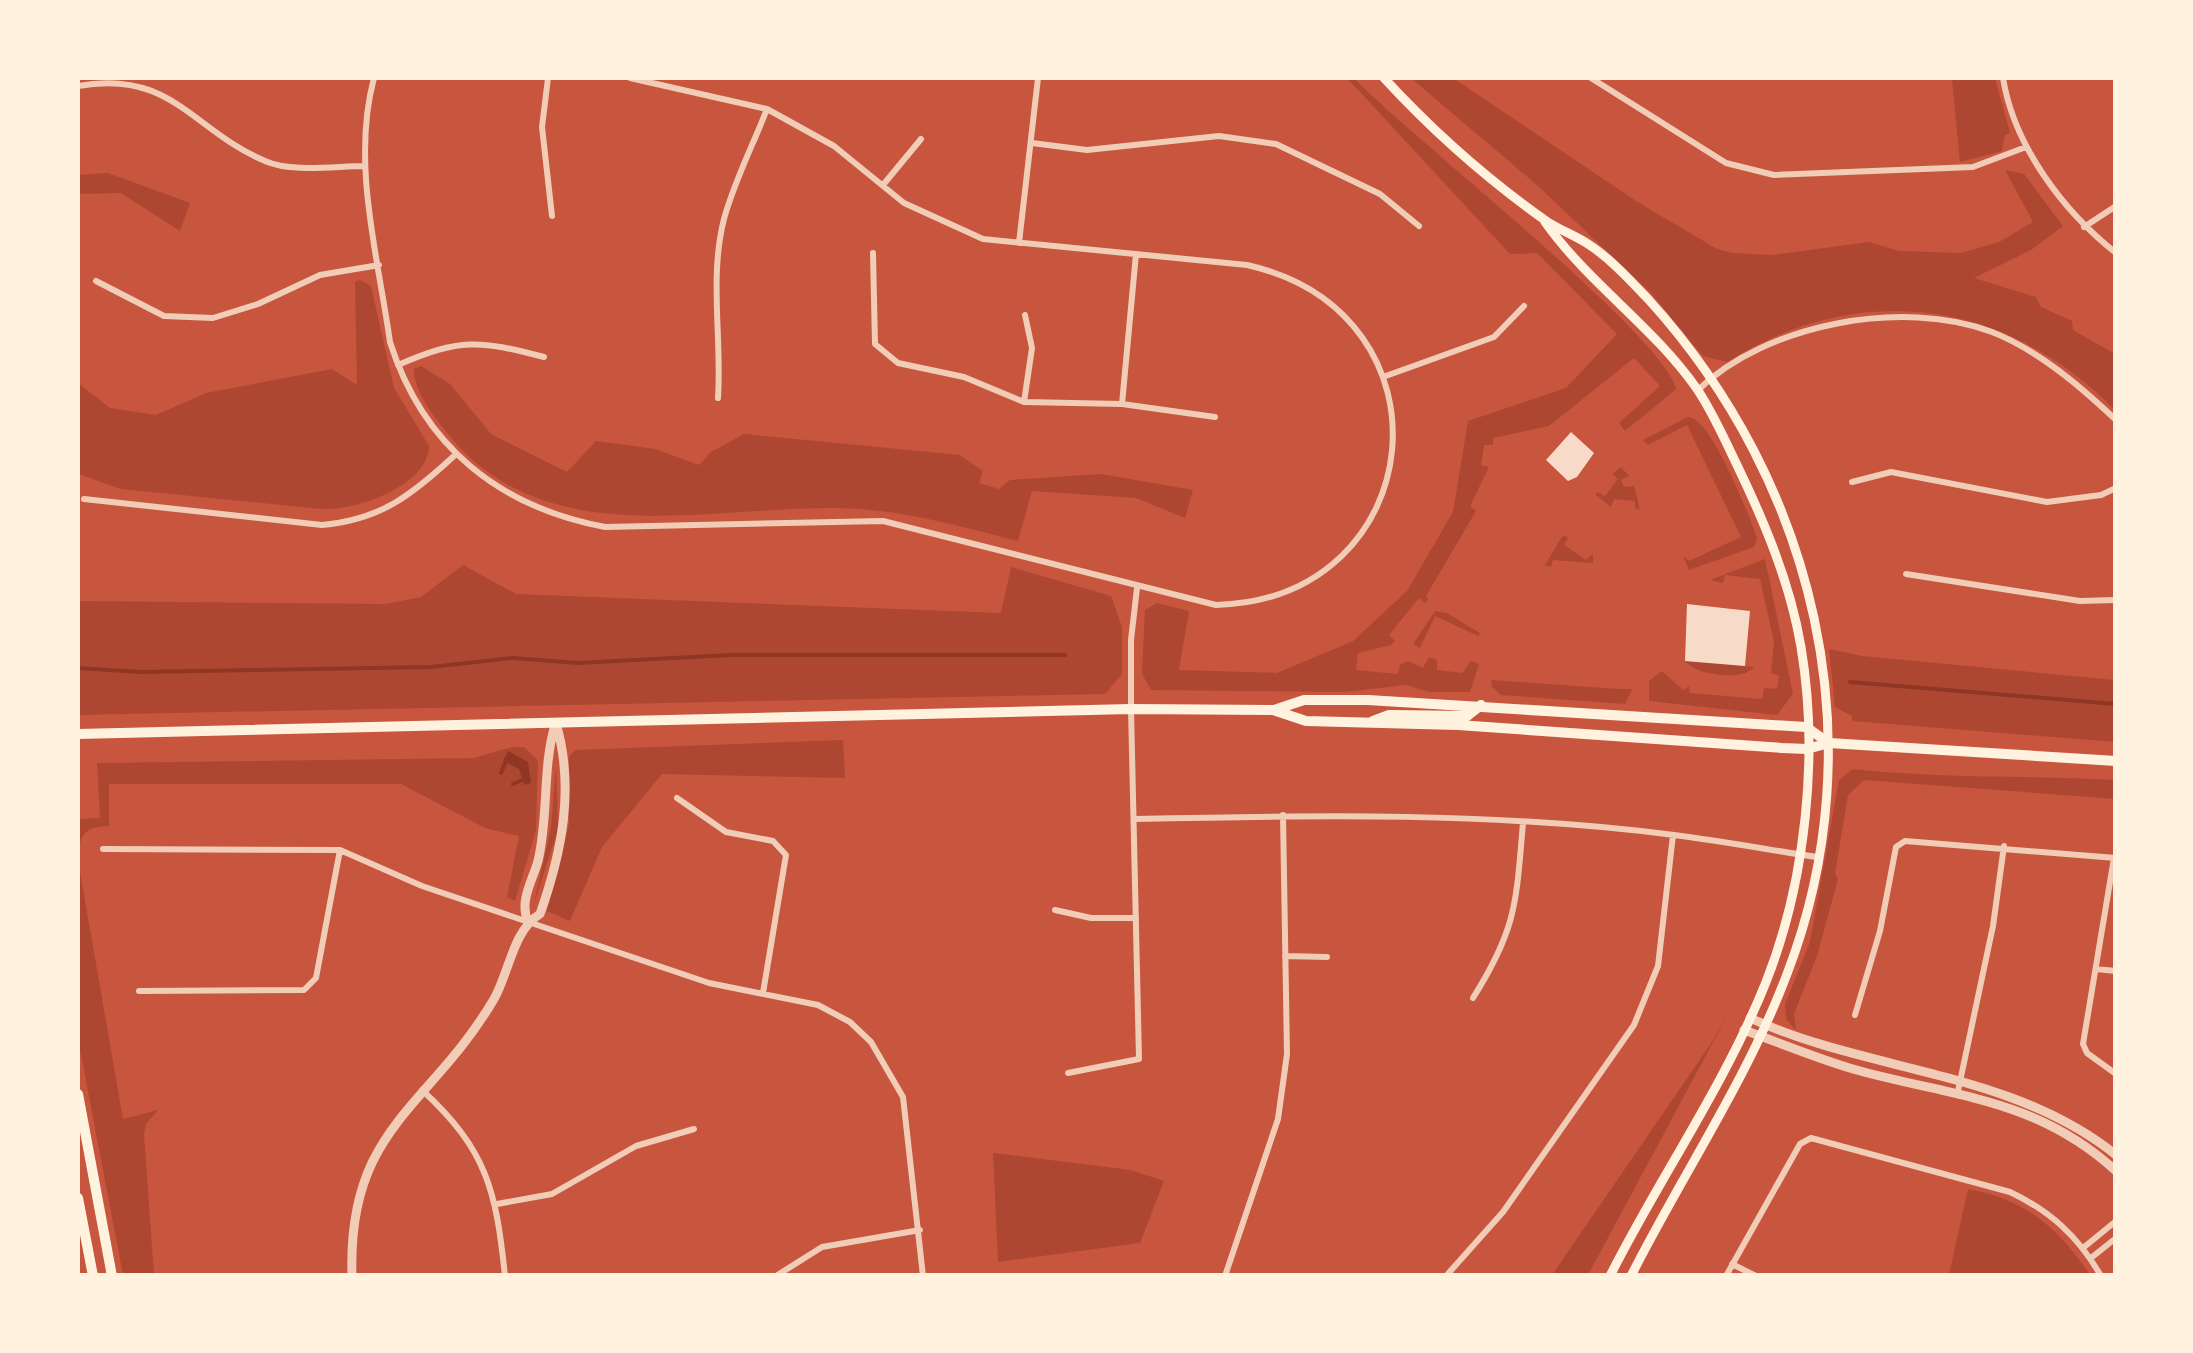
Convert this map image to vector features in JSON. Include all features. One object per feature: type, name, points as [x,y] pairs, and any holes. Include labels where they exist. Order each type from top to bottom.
[{"type":"main road","points":[[1384,78],[1464,154],[1543,220],[1590,245],[1619,271],[1711,377],[1796,546],[1824,651],[1829,742],[1817,858],[1800,935],[1761,1036],[1631,1276]]},
{"type":"main road","points":[[1543,220],[1575,264],[1620,302],[1698,390],[1774,547],[1801,648],[1806,749],[1799,854],[1776,956],[1744,1030],[1610,1276]]},
{"type":"main road","points":[[1273,710],[1304,700],[1481,704],[1806,728],[1829,742]]},
{"type":"main road","points":[[1367,723],[1389,715],[1467,716],[1481,704]]},
{"type":"main road","points":[[78,734],[1131,709],[1273,710],[1306,721],[1806,749],[1829,742],[2116,761]]},
{"type":"main road","points":[[78,1094],[112,1276]]},
{"type":"main road","points":[[78,1198],[93,1276]]},
{"type":"street","points":[[374,78],[365,123],[365,166],[398,366],[434,431],[455,455],[485,481],[521,502],[570,520],[642,528],[884,521],[938,532],[1194,603],[1240,604],[1288,592],[1332,565],[1367,525],[1388,476],[1392,414],[1383,377],[1362,334],[1343,312],[1288,276],[1246,265],[1019,243],[955,230],[904,203],[834,146],[767,109],[668,81],[630,78]]},
{"type":"street","points":[[548,78],[542,128],[552,216]]},
{"type":"street","points":[[1019,243],[1038,78]]},
{"type":"street","points":[[1591,78],[1726,163],[1774,175],[1973,166],[2026,146]]},
{"type":"street","points":[[2004,78],[2026,146],[2084,227],[2116,253]]},
{"type":"street","points":[[78,86],[134,84],[180,102],[224,140],[269,163],[365,166]]},
{"type":"street","points":[[718,398],[721,355],[716,286],[724,219],[767,109]]},
{"type":"street","points":[[1032,143],[1087,150],[1219,136],[1276,144],[1380,194],[1419,226]]},
{"type":"street","points":[[883,185],[921,139]]},
{"type":"street","points":[[2084,227],[2116,206]]},
{"type":"street","points":[[872,253],[876,344],[898,363],[964,377],[1024,402],[1122,404],[1215,417]]},
{"type":"street","points":[[1122,404],[1136,254]]},
{"type":"street","points":[[96,280],[164,316],[212,318],[258,304],[320,275],[379,266]]},
{"type":"street","points":[[1383,377],[1494,337],[1524,306]]},
{"type":"street","points":[[1024,315],[1032,348],[1024,402]]},
{"type":"street","points":[[1698,390],[1711,377],[1812,330],[1853,320],[1911,317],[1991,332],[2057,369],[2116,420]]},
{"type":"street","points":[[398,366],[440,347],[483,341],[544,356]]},
{"type":"street","points":[[84,499],[322,525],[352,522],[394,507],[455,455]]},
{"type":"street","points":[[1852,482],[1891,472],[2047,502],[2100,496],[2116,488]]},
{"type":"street","points":[[1906,574],[2080,601],[2116,600]]},
{"type":"street","points":[[1068,1073],[1138,1060],[1131,640],[1138,588]]},
{"type":"street","points":[[528,922],[522,908],[539,856],[547,754],[556,723]]},
{"type":"street","points":[[352,1276],[351,1232],[360,1188],[392,1124],[477,1026],[496,996],[528,922],[540,914],[562,836],[565,753],[556,723]]},
{"type":"street","points":[[678,798],[726,832],[772,841],[786,855],[762,993]]},
{"type":"street","points":[[1135,818],[1283,815],[1523,823],[1672,835],[1817,858]]},
{"type":"street","points":[[1225,1276],[1278,1119],[1287,1054],[1283,815]]},
{"type":"street","points":[[1474,998],[1502,952],[1514,919],[1523,823]]},
{"type":"street","points":[[1446,1276],[1503,1212],[1634,1026],[1658,966],[1672,835]]},
{"type":"street","points":[[1855,1015],[1888,898],[1896,847],[1914,840],[2115,858],[2084,1049],[2116,1074]]},
{"type":"street","points":[[1959,1086],[1994,926],[2004,846]]},
{"type":"street","points":[[103,849],[340,850],[422,886],[709,983],[818,1005],[850,1022],[890,1066],[910,1129],[923,1276]]},
{"type":"street","points":[[138,992],[304,990],[316,978],[340,850]]},
{"type":"street","points":[[1054,910],[1091,918],[1136,918]]},
{"type":"street","points":[[1285,956],[1327,957]]},
{"type":"street","points":[[2096,968],[2116,971]]},
{"type":"street","points":[[1750,1018],[1837,1052],[2044,1109],[2116,1155]]},
{"type":"street","points":[[1744,1030],[1856,1070],[1959,1086],[2043,1120],[2116,1171]]},
{"type":"street","points":[[421,1089],[473,1145],[497,1204],[505,1276]]},
{"type":"street","points":[[497,1204],[552,1194],[636,1146],[694,1129]]},
{"type":"street","points":[[1726,1276],[1800,1144],[1811,1138],[2010,1192],[2040,1206],[2083,1248],[2101,1276]]},
{"type":"street","points":[[2083,1248],[2116,1222]]},
{"type":"street","points":[[776,1276],[822,1247],[920,1230]]},
{"type":"street","points":[[2090,1258],[2116,1238]]},
{"type":"street","points":[[1732,1264],[1756,1276]]},
{"type":"shaded area","points":[[1347,78],[1354,78],[1583,282],[1661,362],[1676,389],[1625,431],[1619,423],[1660,386],[1634,358],[1549,426],[1493,438],[1493,445],[1484,445],[1481,465],[1489,467],[1470,506],[1476,511],[1426,596],[1428,600],[1425,603],[1419,598],[1389,635],[1395,641],[1391,645],[1358,653],[1356,670],[1398,674],[1400,665],[1408,661],[1423,668],[1429,657],[1437,660],[1437,670],[1462,673],[1471,661],[1479,664],[1470,692],[1429,692],[1406,685],[1345,692],[1151,690],[1142,674],[1145,610],[1157,603],[1189,611],[1179,670],[1277,673],[1353,641],[1407,591],[1453,512],[1468,421],[1566,388],[1617,334],[1537,253],[1510,254]]},
{"type":"shaded area","points":[[1411,78],[1453,78],[1636,201],[1717,249],[1733,253],[1772,255],[1869,242],[1899,251],[1961,253],[1999,242],[2033,222],[2005,170],[2024,174],[2063,226],[2031,250],[1974,278],[2036,297],[2041,307],[2072,321],[2073,330],[2115,354],[2115,410],[2072,373],[2027,344],[1979,324],[1930,313],[1879,311],[1828,319],[1777,336],[1727,362],[1703,356],[1651,293],[1538,186]]},
{"type":"shaded area","points":[[1995,78],[2010,133],[2005,135],[2002,151],[1960,162],[1952,80]]},
{"type":"shaded area","points":[[108,173],[190,203],[180,231],[121,193],[78,194],[78,175]]},
{"type":"shaded area","points":[[360,280],[371,286],[394,388],[429,446],[425,460],[403,484],[352,506],[322,509],[121,489],[78,474],[78,383],[110,408],[156,415],[206,393],[332,369],[357,385],[355,282]]},
{"type":"shaded area","points":[[421,366],[450,384],[491,434],[567,472],[596,441],[655,449],[699,465],[711,452],[744,434],[960,455],[983,471],[979,483],[999,489],[1010,480],[1101,474],[1193,490],[1185,518],[1136,498],[1032,491],[1018,541],[929,519],[861,509],[627,515],[576,509],[527,494],[483,468],[444,429],[424,401],[414,369]]},
{"type":"shaded area","points":[[1688,417],[1697,421],[1718,449],[1757,538],[1754,547],[1689,570],[1683,556],[1689,561],[1741,537],[1687,425],[1648,445],[1643,440]]},
{"type":"shaded area","points":[[1621,467],[1629,476],[1621,480],[1624,487],[1634,486],[1640,510],[1635,508],[1635,501],[1614,499],[1611,507],[1596,495],[1597,492],[1605,496],[1618,479],[1612,474]]},
{"type":"shaded area","points":[[1563,535],[1568,538],[1564,545],[1586,560],[1593,554],[1593,563],[1553,560],[1551,567],[1545,565]]},
{"type":"shaded area","points":[[1765,559],[1793,694],[1777,715],[1649,701],[1649,681],[1662,671],[1683,690],[1689,686],[1690,693],[1762,699],[1764,688],[1777,689],[1779,676],[1771,673],[1774,642],[1760,579],[1725,575],[1723,583],[1710,580]]},
{"type":"shaded area","points":[[463,565],[516,594],[1001,613],[1011,567],[1111,596],[1122,627],[1122,674],[1105,694],[78,715],[78,601],[385,604],[421,597]]},
{"type":"shaded area","points":[[1435,611],[1447,613],[1480,633],[1478,636],[1435,616],[1420,648],[1413,644]]},
{"type":"shaded area","points":[[1829,649],[1862,656],[2115,680],[2115,742],[1852,721],[1852,716],[1835,707]]},
{"type":"shaded area","points":[[1685,661],[1754,667],[1740,674],[1720,675],[1699,670]]},
{"type":"shaded area","points":[[1491,680],[1632,689],[1625,704],[1501,695],[1492,687]]},
{"type":"shaded area","points":[[843,740],[845,778],[662,774],[602,847],[570,921],[547,911],[569,824],[569,757],[575,750]]},
{"type":"shaded area","points":[[524,747],[538,761],[536,830],[515,901],[507,897],[519,836],[485,828],[401,784],[109,784],[109,826],[92,829],[83,836],[79,866],[123,1119],[158,1110],[146,1124],[144,1134],[154,1275],[123,1275],[78,1039],[78,819],[100,818],[97,763],[474,758]]},
{"type":"shaded area","points":[[508,751],[528,762],[531,783],[524,785],[519,769],[503,761]]},
{"type":"shaded area","points":[[556,765],[558,830],[534,903],[551,828]]},
{"type":"shaded area","points":[[1853,769],[2115,780],[2115,799],[1864,780],[1848,795],[1835,874],[1838,879],[1817,956],[1794,1014],[1796,1030],[1786,1019],[1785,1004],[1810,942],[1839,780]]},
{"type":"shaded area","points":[[1727,1016],[1588,1275],[1552,1275],[1710,1045]]},
{"type":"shaded area","points":[[993,1153],[1131,1170],[1164,1181],[1140,1243],[998,1262]]},
{"type":"shaded area","points":[[1968,1189],[2007,1200],[2039,1218],[2066,1243],[2090,1275],[1949,1275]]},
{"type":"building","points":[[1571,432],[1594,453],[1577,477],[1568,481],[1546,460]]},
{"type":"building","points":[[1687,604],[1750,611],[1745,666],[1685,661]]},
{"type":"waterway","points":[[78,668],[139,672],[431,667],[513,658],[578,663],[730,655],[1065,655]]},
{"type":"waterway","points":[[1850,682],[2116,704]]},
{"type":"waterway","points":[[501,773],[505,763]]},
{"type":"waterway","points":[[513,784],[522,780]]}]
